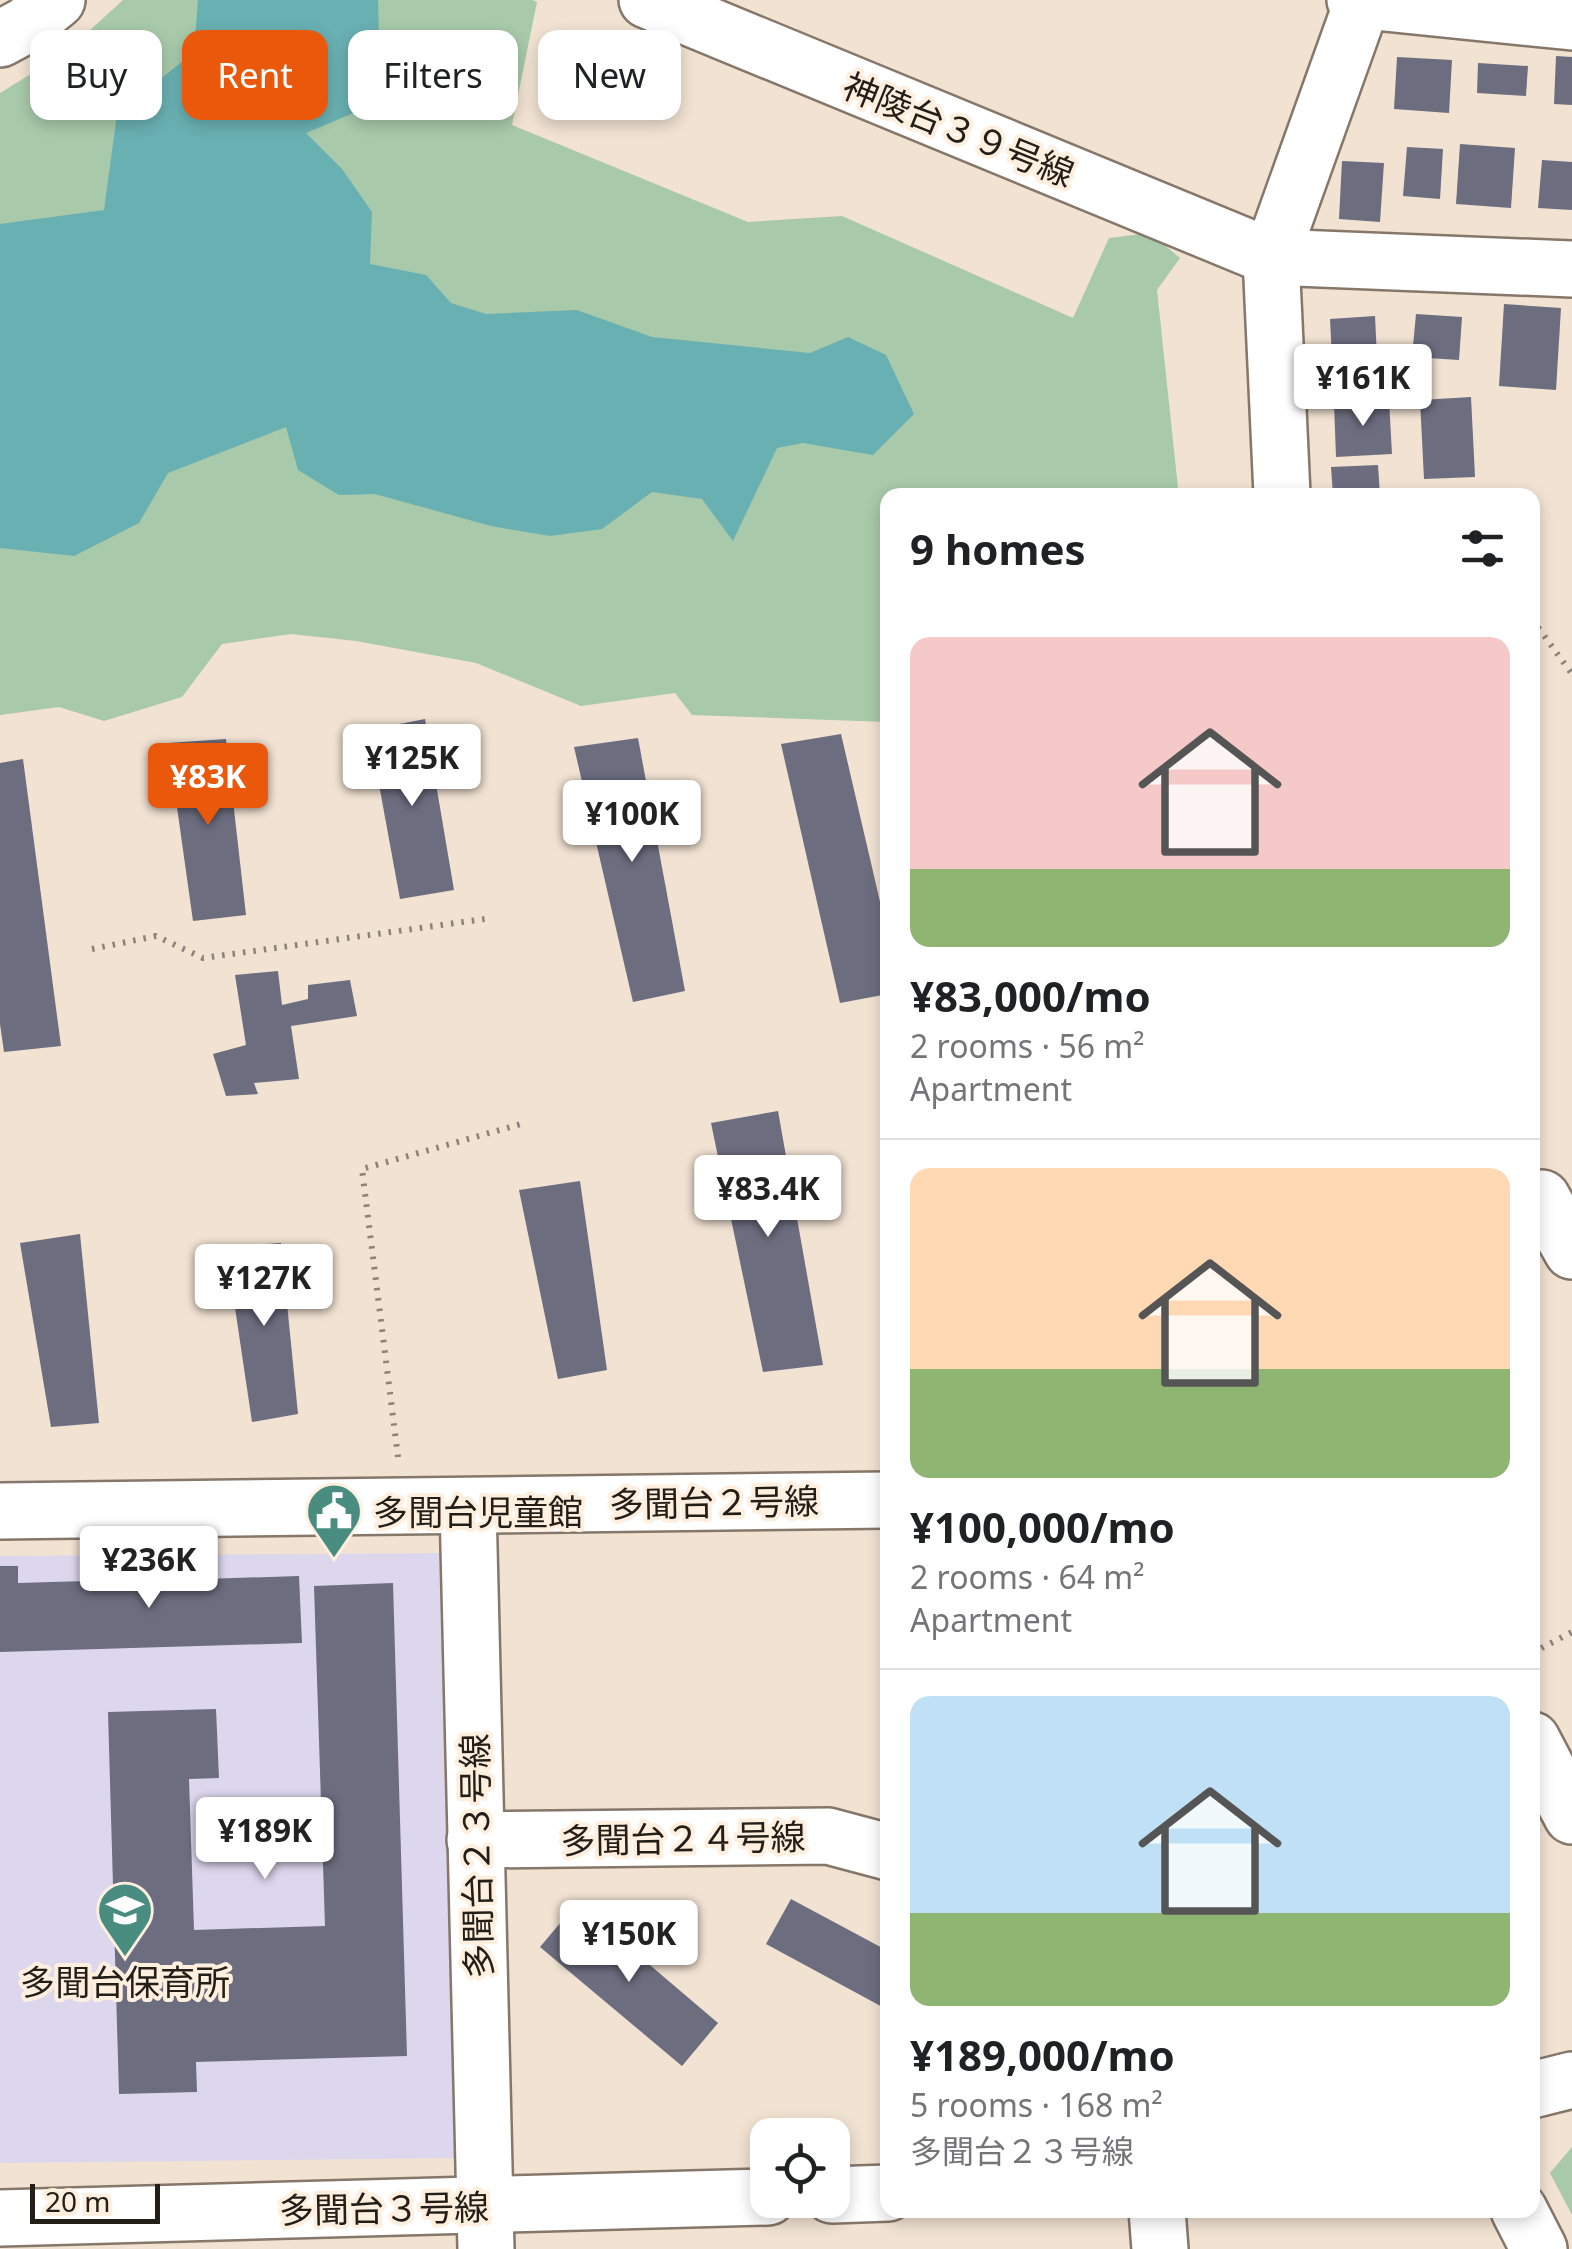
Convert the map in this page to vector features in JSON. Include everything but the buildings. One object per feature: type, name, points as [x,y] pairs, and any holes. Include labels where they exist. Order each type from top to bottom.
[{"type":"street","name":"神陵台３９号線","points":[[647,0],[1272,258],[1572,269]]},
{"type":"street","points":[[1282,488],[1272,258],[1360,1],[1572,22]]},
{"type":"street","points":[[1540,1200],[1572,1251]]},
{"type":"street","name":"多聞台２号線","points":[[0,1512],[880,1500]]},
{"type":"street","name":"多聞台２３号線","points":[[468,1506],[485,2228]]},
{"type":"street","points":[[1540,1755],[1572,1816]]},
{"type":"street","name":"多聞台２４号線","points":[[476,1840],[828,1836],[880,1850]]},
{"type":"street","points":[[1540,2088],[1572,2080]]},
{"type":"street","points":[[850,2194],[880,2193]]},
{"type":"street","name":"多聞台３号線","points":[[0,2218],[485,2228],[750,2199]]},
{"type":"street","points":[[1158,2218],[1160,2249]]},
{"type":"street","points":[[1523,2218],[1539,2249]]},
{"type":"path","points":[[1540,630],[1572,674]]},
{"type":"path","points":[[92,949],[156,936],[204,958],[492,918]]},
{"type":"path","points":[[405,1508],[362,1169],[521,1124]]},
{"type":"path","points":[[1540,1649],[1572,1632]]},
{"type":"shaded area","points":[[445,1553],[461,2158],[0,2163],[0,1556]]},
{"type":"green space","points":[[123,0],[533,0],[537,2],[518,95],[518,30],[348,30],[348,120],[513,120],[512,125],[748,222],[842,216],[1073,318],[1109,238],[1150,233],[1180,258],[1157,290],[1178,488],[880,488],[880,722],[692,715],[675,693],[581,706],[476,663],[356,641],[291,634],[222,644],[182,697],[104,721],[59,707],[0,715],[0,93],[30,75],[30,120],[162,120],[162,30],[90,30]]},
{"type":"green space","points":[[1572,2147],[1572,2215],[1550,2173]]},
{"type":"water","points":[[198,0],[378,0],[379,30],[348,30],[348,115],[306,133],[342,169],[372,212],[370,264],[426,275],[451,303],[486,314],[577,310],[652,337],[810,353],[848,337],[886,355],[914,414],[873,455],[803,443],[777,448],[733,541],[702,499],[652,492],[602,529],[550,536],[491,526],[375,494],[339,495],[298,470],[286,427],[168,473],[139,523],[74,556],[0,548],[0,224],[104,210],[116,120],[162,120],[162,78],[182,62],[182,120],[328,120],[328,30],[196,30]]},
{"type":"place","name":"多聞台児童館","points":[[334,1560]]},
{"type":"place","name":"多聞台保育所","points":[[125,1959]]}]
